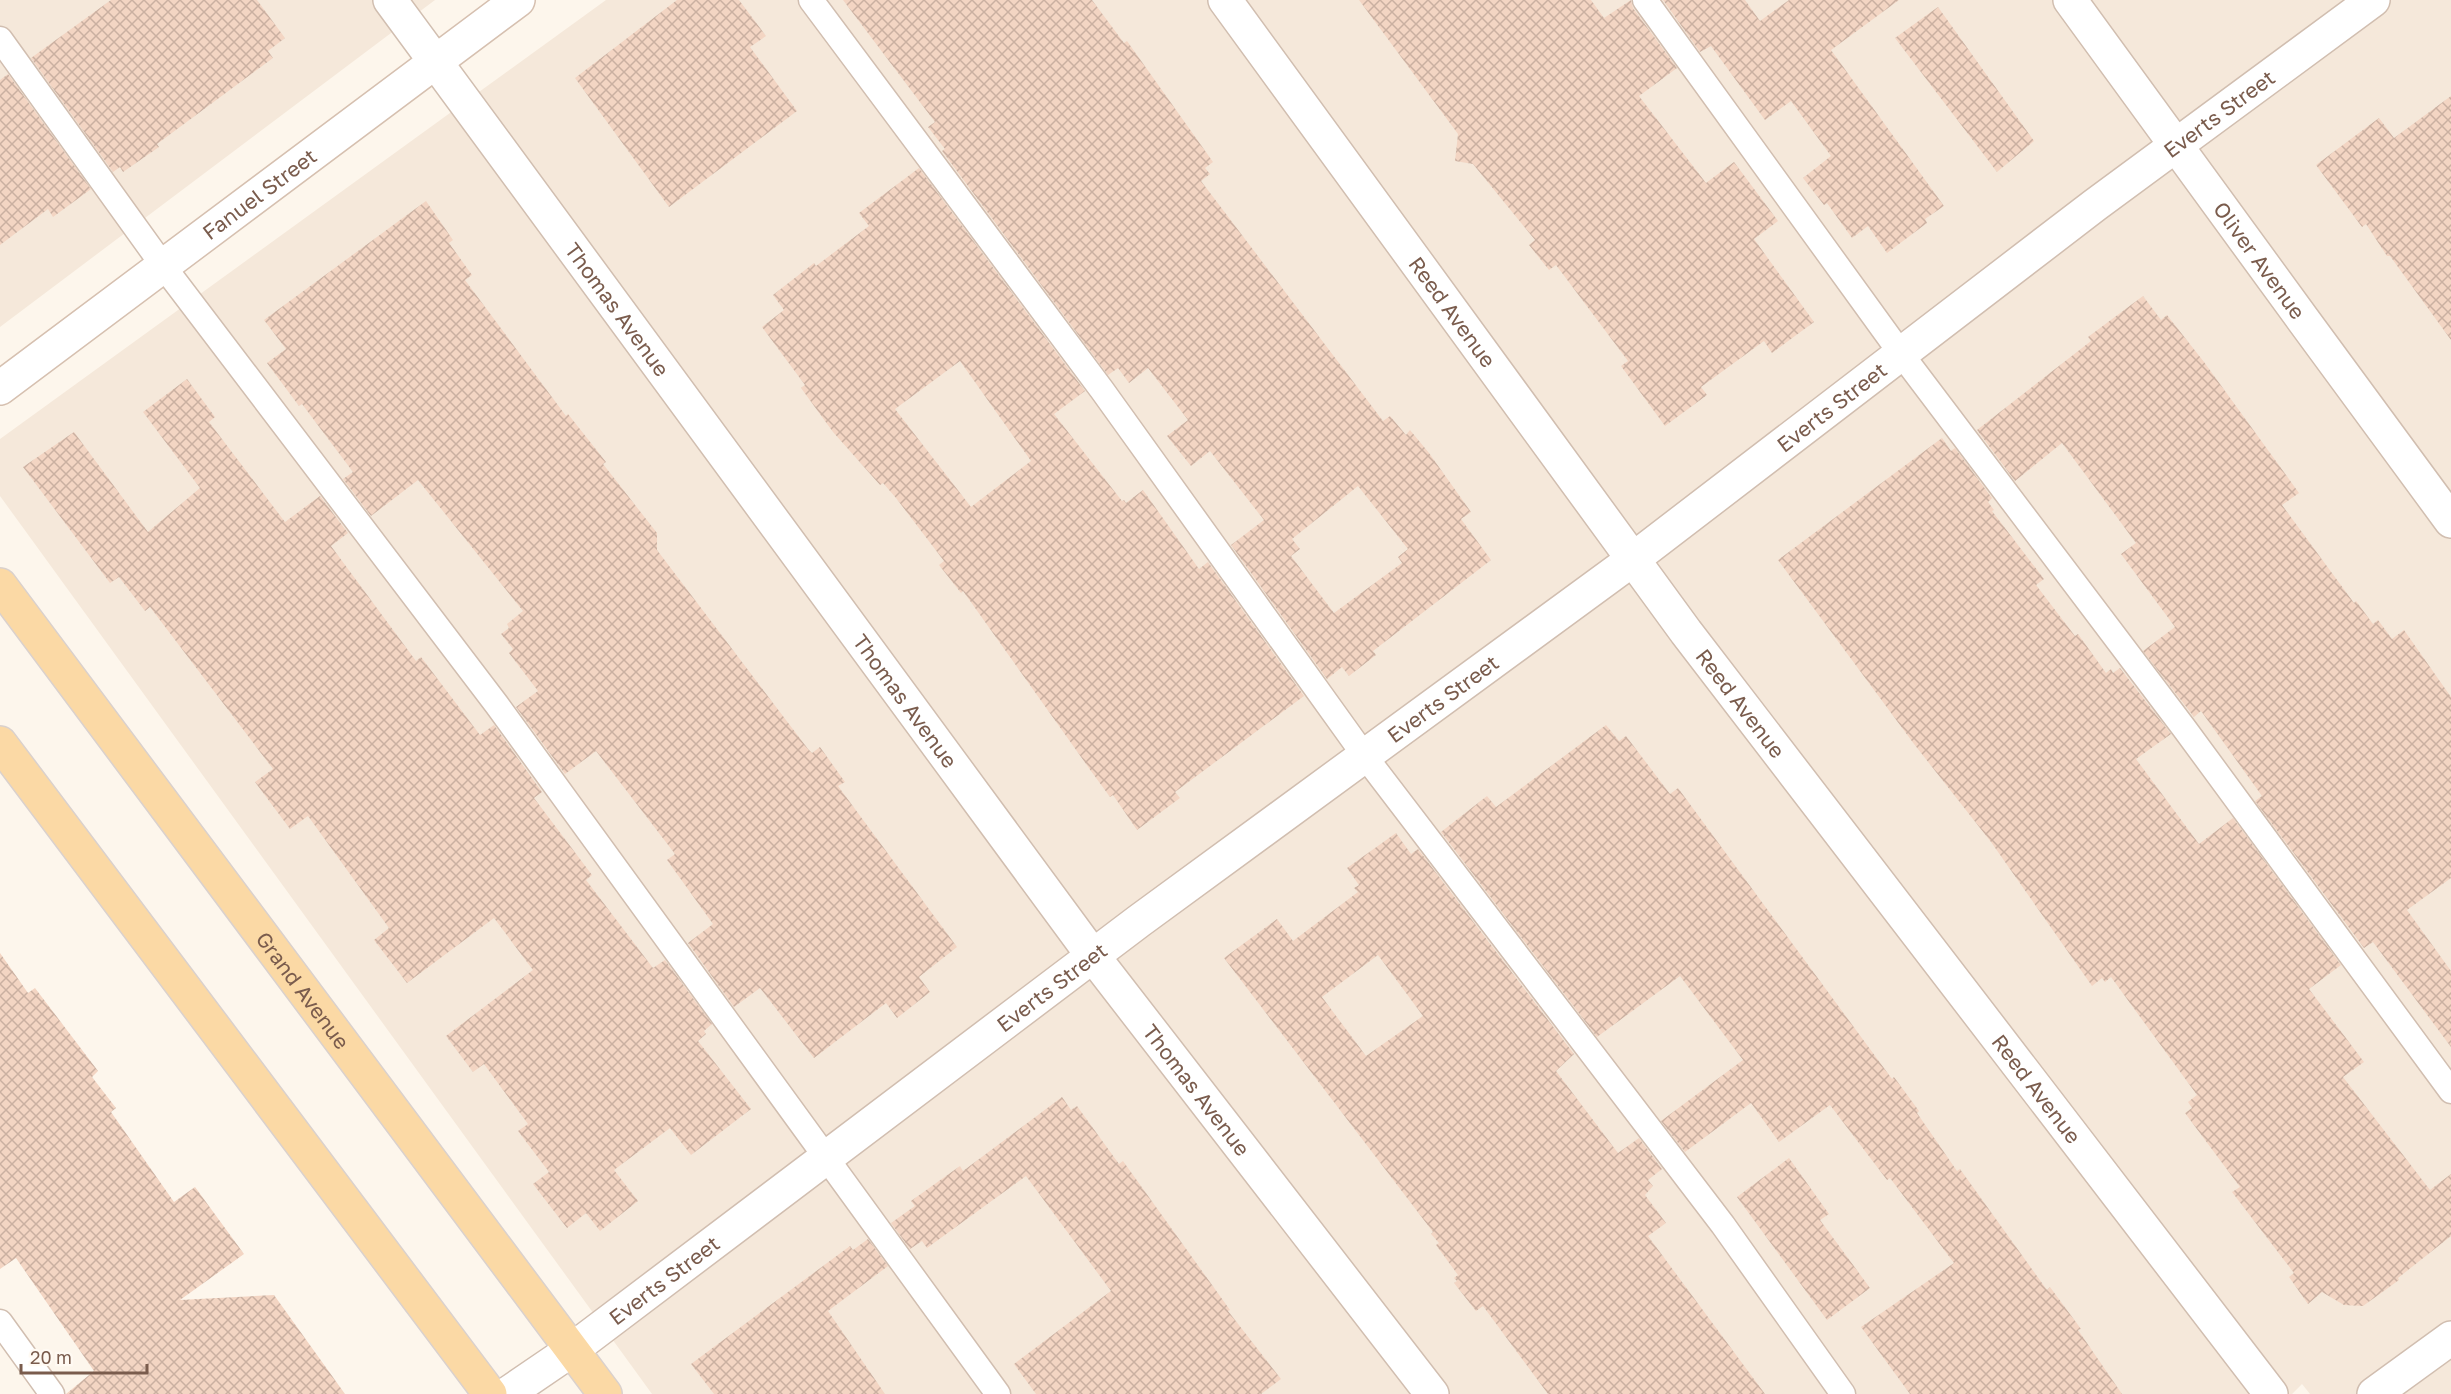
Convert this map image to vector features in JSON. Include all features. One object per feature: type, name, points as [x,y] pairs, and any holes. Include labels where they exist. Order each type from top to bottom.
[{"type":"main road","name":"Grand Avenue","points":[[0,585],[606,1394]]},
{"type":"main road","points":[[0,743],[490,1394]]},
{"type":"street","name":"Thomas Avenue","points":[[390,0],[1093,956],[1141,1015],[1432,1394]]},
{"type":"street","name":"Fanuel Street","points":[[0,388],[518,0]]},
{"type":"street","name":"Reed Avenue","points":[[1225,0],[1587,495],[1632,560],[2271,1394]]},
{"type":"street","name":"Oliver Avenue","points":[[2070,0],[2451,521]]},
{"type":"street","name":"Everts Street","points":[[507,1394],[573,1349],[1093,956],[1632,560],[2176,144],[2373,0]]},
{"type":"street","points":[[2374,1394],[2451,1338]]},
{"type":"lane","points":[[811,0],[1102,390],[1364,755],[1723,1225],[1843,1394]]},
{"type":"lane","points":[[1645,0],[1902,355],[2184,728],[2451,1091]]},
{"type":"lane","points":[[0,39],[164,267],[497,705],[998,1394]]},
{"type":"lane","points":[[0,1322],[52,1394]]},
{"type":"shaded area","points":[[0,0],[435,0],[0,327]]},
{"type":"shaded area","points":[[606,0],[2451,0],[2451,1394],[2310,1394],[2302,1384],[2292,1394],[652,1394],[0,496],[0,439]]},
{"type":"building","points":[[111,0],[257,0],[285,38],[268,51],[273,58],[157,144],[159,147],[123,172],[120,167],[113,172],[31,58]]},
{"type":"building","points":[[677,0],[739,0],[766,36],[750,47],[797,111],[669,207],[575,78]]},
{"type":"building","points":[[843,0],[1092,0],[1124,43],[1127,41],[1213,162],[1205,168],[1210,174],[1201,181],[1383,421],[1390,416],[1406,435],[1410,430],[1429,453],[1471,512],[1461,519],[1491,560],[1373,651],[1376,655],[1349,676],[1342,667],[1327,679],[1231,545],[1264,520],[1210,451],[1191,466],[1167,436],[1188,420],[1148,368],[1129,383],[1118,368],[1108,375],[942,151],[945,149],[928,127],[935,122]],"holes":[[[1358,486],[1408,549],[1398,557],[1402,563],[1334,613],[1291,556],[1300,549],[1292,539]]]},
{"type":"building","points":[[1359,0],[1591,0],[1604,18],[1631,0],[1633,8],[1677,68],[1639,96],[1706,183],[1734,162],[1778,221],[1754,239],[1814,322],[1772,353],[1764,341],[1701,387],[1707,395],[1665,426],[1621,366],[1628,361],[1556,265],[1549,270],[1529,245],[1535,240],[1473,164],[1455,161],[1458,134]]},
{"type":"building","points":[[1663,0],[1745,0],[1760,21],[1789,0],[1899,0],[1831,50],[1944,206],[1925,219],[1927,223],[1887,253],[1868,226],[1852,238],[1827,203],[1824,205],[1803,178],[1831,156],[1791,101],[1765,120],[1711,46],[1700,52]]},
{"type":"building","points":[[1938,7],[2034,141],[1997,172],[1895,38]]},
{"type":"building","points":[[8,74],[91,189],[53,217],[48,209],[0,245],[0,80]]},
{"type":"building","points":[[2451,96],[2451,340],[2390,256],[2387,256],[2366,224],[2362,227],[2316,165],[2379,118],[2394,138]]},
{"type":"building","points":[[919,168],[1085,391],[1054,414],[1122,501],[1126,503],[1143,490],[1199,569],[1208,562],[1304,696],[1175,792],[1180,798],[1137,830],[1113,795],[1110,797],[1091,771],[963,591],[961,593],[939,565],[944,561],[896,498],[883,483],[880,485],[833,432],[801,388],[805,385],[762,327],[784,310],[773,295],[814,263],[816,266],[869,226],[859,213]],"holes":[[[960,361],[1031,461],[971,507],[895,409]]]},
{"type":"building","points":[[426,201],[453,240],[449,243],[472,275],[465,280],[566,416],[568,414],[606,462],[603,464],[657,533],[657,550],[808,749],[812,753],[820,747],[845,782],[838,786],[957,947],[919,977],[930,992],[897,1018],[886,1003],[814,1058],[760,988],[734,1007],[688,943],[713,924],[667,860],[675,854],[596,751],[565,774],[516,707],[538,691],[509,653],[513,649],[501,634],[509,628],[507,624],[523,611],[418,480],[371,516],[343,479],[353,472],[302,404],[299,406],[267,363],[286,349],[264,320]]},
{"type":"building","points":[[2143,296],[2161,320],[2167,315],[2299,493],[2282,505],[2354,603],[2356,601],[2373,624],[2378,620],[2392,639],[2404,630],[2451,697],[2451,878],[2407,910],[2451,971],[2451,1047],[2373,942],[2364,948],[2255,801],[2262,796],[2201,711],[2194,717],[2143,651],[2175,627],[2121,554],[2136,543],[2062,443],[2015,481],[1977,430],[2091,341],[2088,337]]},
{"type":"building","points":[[187,379],[215,417],[209,422],[285,522],[320,496],[348,533],[331,546],[416,661],[421,657],[480,735],[494,725],[542,792],[534,798],[592,875],[586,880],[653,968],[665,960],[712,1024],[698,1041],[751,1109],[691,1155],[670,1128],[614,1170],[638,1201],[600,1231],[586,1213],[567,1228],[533,1184],[549,1172],[518,1131],[528,1124],[484,1064],[473,1072],[446,1036],[533,970],[494,918],[407,983],[374,940],[389,928],[308,816],[290,829],[255,782],[273,769],[150,607],[145,611],[119,577],[110,583],[23,467],[74,432],[148,532],[200,488],[143,412]]},
{"type":"building","points":[[1942,438],[1951,451],[1955,448],[1992,498],[1988,502],[1994,510],[1992,511],[2044,579],[2036,585],[2075,636],[2078,634],[2106,673],[2111,669],[2113,673],[2120,668],[2171,734],[2136,759],[2199,844],[2233,818],[2341,965],[2309,989],[2364,1062],[2343,1077],[2430,1190],[2451,1174],[2451,1236],[2398,1278],[2399,1280],[2363,1306],[2344,1305],[2322,1292],[2308,1304],[2289,1277],[2294,1273],[2232,1192],[2240,1187],[2185,1113],[2192,1108],[2188,1102],[2197,1095],[2111,977],[2105,982],[2102,978],[2092,986],[1991,842],[1914,744],[1778,560]]},
{"type":"building","points":[[1606,725],[1619,741],[1626,736],[1670,794],[1678,788],[1892,1079],[1894,1077],[1919,1111],[1917,1113],[1957,1171],[1960,1169],[2047,1290],[2050,1287],[2081,1329],[2078,1330],[2122,1394],[1910,1394],[1861,1327],[1954,1263],[1890,1178],[1887,1180],[1830,1105],[1779,1142],[1751,1103],[1685,1152],[1661,1121],[1743,1060],[1680,976],[1597,1037],[1441,832],[1487,796],[1496,807]]},
{"type":"building","points":[[1396,833],[1411,854],[1418,849],[1574,1054],[1556,1071],[1618,1153],[1639,1138],[1662,1169],[1648,1180],[1653,1186],[1645,1195],[1666,1223],[1648,1236],[1765,1394],[1548,1394],[1483,1306],[1476,1311],[1454,1283],[1457,1281],[1454,1278],[1458,1275],[1436,1245],[1439,1243],[1431,1234],[1433,1232],[1224,958],[1277,919],[1293,941],[1358,892],[1354,888],[1359,885],[1347,868]],"holes":[[[1378,955],[1423,1016],[1366,1056],[1322,997]]]},
{"type":"building","points":[[0,953],[28,993],[35,988],[98,1071],[92,1077],[116,1108],[111,1112],[174,1202],[195,1187],[244,1254],[180,1300],[274,1295],[345,1394],[66,1394],[94,1371],[16,1258],[0,1269]]},
{"type":"building","points":[[1062,1097],[1071,1110],[1077,1106],[1119,1164],[1123,1161],[1230,1310],[1228,1311],[1281,1379],[1261,1394],[1036,1394],[1014,1364],[1111,1291],[1026,1176],[927,1248],[922,1241],[910,1249],[891,1223],[915,1206],[911,1201],[960,1166],[963,1171]]},
{"type":"building","points":[[1789,1158],[1829,1214],[1820,1220],[1870,1288],[1827,1320],[1737,1197]]},
{"type":"building","points":[[868,1239],[888,1266],[828,1311],[885,1394],[714,1394],[691,1364],[850,1246],[853,1250]]}]
